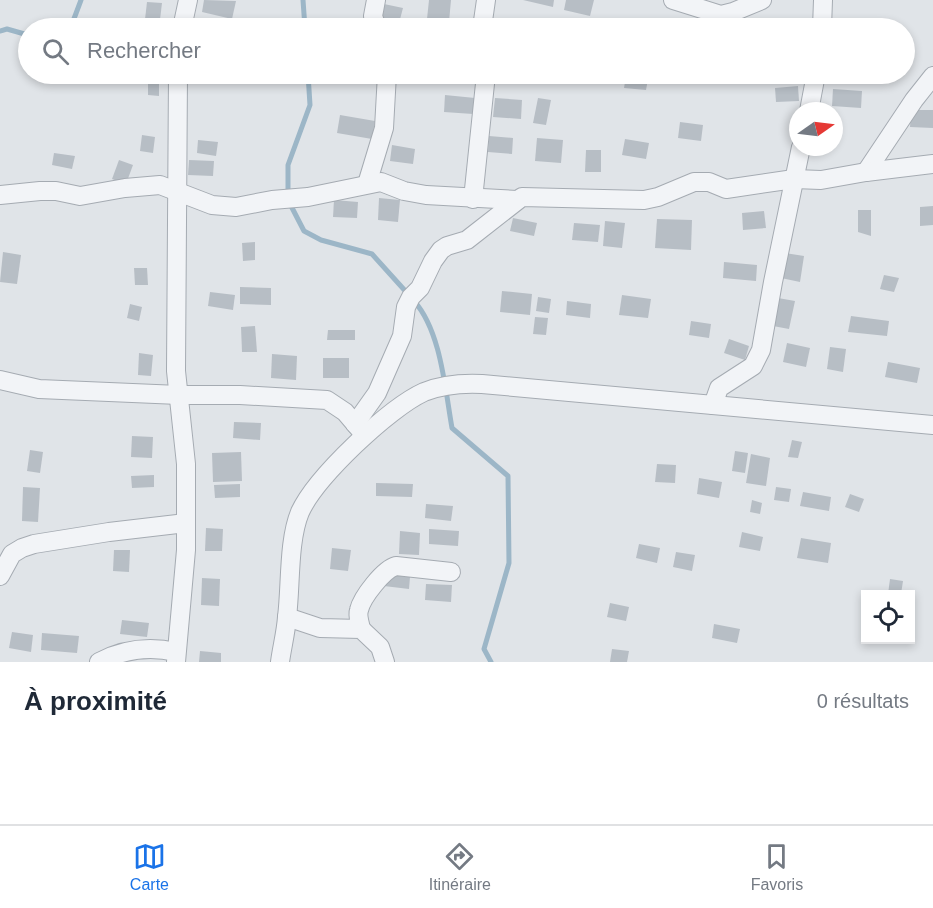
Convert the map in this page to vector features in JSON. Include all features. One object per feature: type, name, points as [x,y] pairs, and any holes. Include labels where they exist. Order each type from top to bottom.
[{"type":"street","points":[[184,18],[188,0]]},
{"type":"street","points":[[374,18],[376,0]]},
{"type":"street","points":[[483,18],[486,0]]},
{"type":"street","points":[[673,0],[721,15],[762,0]]},
{"type":"street","points":[[822,18],[823,0]]},
{"type":"street","points":[[866,172],[914,100],[933,76]]},
{"type":"street","points":[[99,662],[120,653],[135,650],[163,649],[176,657],[186,550],[186,464],[176,371],[178,84]]},
{"type":"street","points":[[367,183],[384,128],[386,84]]},
{"type":"street","points":[[473,199],[485,84]]},
{"type":"street","points":[[811,102],[814,84]]},
{"type":"street","points":[[713,405],[719,388],[753,366],[761,350],[799,156]]},
{"type":"street","points":[[0,195],[56,191],[80,196],[160,185],[212,205],[236,207],[272,200],[308,197],[367,183],[381,182],[404,191],[473,199],[517,200],[529,196],[562,200],[644,200],[658,197],[694,182],[709,182],[726,189],[794,178],[821,180],[933,164]]},
{"type":"street","points":[[280,662],[287,617],[293,542],[300,513],[360,430],[402,336],[406,307],[411,297],[420,288],[437,256],[447,246],[467,240],[502,215],[517,200]]},
{"type":"street","points":[[0,380],[39,389],[327,400],[345,412],[360,430]]},
{"type":"street","points":[[360,430],[424,393],[453,383],[933,425]]},
{"type":"street","points":[[0,575],[12,554],[34,544],[186,523]]},
{"type":"street","points":[[385,662],[380,647],[361,629],[358,612],[361,603],[389,568],[396,566],[451,572]]},
{"type":"street","points":[[287,617],[320,628],[361,629]]},
{"type":"building","points":[[204,0],[236,1],[232,18],[202,12]]},
{"type":"building","points":[[429,0],[451,0],[449,18],[427,18]]},
{"type":"building","points":[[523,0],[554,0],[553,7]]},
{"type":"building","points":[[566,0],[594,0],[590,16],[564,10]]},
{"type":"building","points":[[147,2],[162,3],[160,18],[145,18]]},
{"type":"building","points":[[384,4],[403,8],[400,18],[381,18]]},
{"type":"building","points":[[148,84],[159,84],[159,96],[148,95]]},
{"type":"building","points":[[625,84],[647,84],[646,90],[624,88]]},
{"type":"building","points":[[798,86],[799,101],[776,102],[775,88]]},
{"type":"building","points":[[833,89],[862,91],[861,108],[843,107],[843,102],[832,102]]},
{"type":"building","points":[[445,95],[475,98],[473,114],[444,112]]},
{"type":"building","points":[[495,98],[522,100],[521,119],[493,117]]},
{"type":"building","points":[[538,98],[551,100],[546,125],[533,123]]},
{"type":"building","points":[[911,110],[933,110],[933,128],[910,127]]},
{"type":"building","points":[[340,115],[375,121],[372,139],[337,133]]},
{"type":"building","points":[[680,122],[703,125],[701,141],[678,138]]},
{"type":"building","points":[[142,135],[155,137],[153,153],[140,151]]},
{"type":"building","points":[[489,136],[513,138],[512,154],[488,152]]},
{"type":"building","points":[[537,138],[563,140],[561,163],[535,161]]},
{"type":"building","points":[[625,139],[649,143],[646,159],[622,155]]},
{"type":"building","points":[[198,140],[218,142],[216,156],[197,153]]},
{"type":"building","points":[[392,145],[415,149],[413,164],[390,161]]},
{"type":"building","points":[[586,150],[601,150],[601,172],[585,172]]},
{"type":"building","points":[[54,153],[75,156],[72,169],[52,165]]},
{"type":"building","points":[[119,160],[133,165],[126,184],[112,179]]},
{"type":"building","points":[[189,160],[214,161],[213,176],[188,175]]},
{"type":"building","points":[[379,198],[400,200],[398,222],[378,220]]},
{"type":"building","points":[[334,200],[358,202],[357,218],[333,217]]},
{"type":"building","points":[[933,206],[933,225],[920,226],[920,207]]},
{"type":"building","points":[[858,210],[871,210],[871,236],[858,232]]},
{"type":"building","points":[[764,211],[766,228],[743,230],[742,213]]},
{"type":"building","points":[[513,218],[537,223],[534,236],[510,231]]},
{"type":"building","points":[[657,219],[692,220],[691,250],[655,248]]},
{"type":"building","points":[[605,221],[625,223],[622,248],[603,246]]},
{"type":"building","points":[[574,223],[600,225],[598,242],[572,240]]},
{"type":"building","points":[[255,242],[255,260],[243,261],[242,243]]},
{"type":"building","points":[[3,252],[21,255],[17,284],[0,282]]},
{"type":"building","points":[[785,253],[804,256],[800,282],[781,278]]},
{"type":"building","points":[[724,262],[757,265],[756,281],[723,278]]},
{"type":"building","points":[[134,268],[147,268],[148,285],[135,285]]},
{"type":"building","points":[[884,275],[899,278],[894,292],[880,289]]},
{"type":"building","points":[[240,287],[271,288],[271,305],[240,304]]},
{"type":"building","points":[[502,291],[532,294],[530,315],[500,312]]},
{"type":"building","points":[[210,292],[235,295],[233,310],[208,306]]},
{"type":"building","points":[[622,295],[651,299],[648,318],[619,315]]},
{"type":"building","points":[[538,297],[551,299],[549,313],[536,311]]},
{"type":"building","points":[[778,298],[795,301],[789,329],[773,326]]},
{"type":"building","points":[[567,301],[591,304],[590,318],[566,315]]},
{"type":"building","points":[[130,304],[142,307],[139,321],[127,318]]},
{"type":"building","points":[[851,316],[889,321],[887,336],[848,332]]},
{"type":"building","points":[[535,317],[548,318],[546,335],[533,334]]},
{"type":"building","points":[[691,321],[711,324],[709,338],[689,335]]},
{"type":"building","points":[[255,326],[257,352],[242,352],[241,327]]},
{"type":"building","points":[[328,330],[355,330],[355,340],[327,340]]},
{"type":"building","points":[[729,339],[749,346],[745,360],[724,353]]},
{"type":"building","points":[[787,343],[810,348],[806,367],[783,362]]},
{"type":"building","points":[[830,347],[846,349],[843,372],[827,369]]},
{"type":"building","points":[[139,353],[153,355],[151,376],[138,375]]},
{"type":"building","points":[[272,354],[297,356],[296,380],[271,378]]},
{"type":"building","points":[[323,358],[349,358],[349,378],[323,378]]},
{"type":"building","points":[[888,362],[920,368],[917,383],[885,377]]},
{"type":"building","points":[[234,422],[261,423],[260,440],[233,438]]},
{"type":"building","points":[[132,436],[153,437],[152,458],[131,457]]},
{"type":"building","points":[[792,440],[802,442],[798,458],[788,457]]},
{"type":"building","points":[[30,450],[43,452],[40,473],[27,471]]},
{"type":"building","points":[[735,451],[748,453],[745,473],[732,471]]},
{"type":"building","points":[[241,452],[242,481],[213,482],[212,453]]},
{"type":"building","points":[[751,454],[770,458],[766,486],[746,483]]},
{"type":"building","points":[[657,464],[676,465],[675,483],[655,482]]},
{"type":"building","points":[[154,475],[154,487],[132,488],[131,476]]},
{"type":"building","points":[[699,478],[722,482],[719,498],[697,494]]},
{"type":"building","points":[[376,483],[413,484],[412,497],[376,496]]},
{"type":"building","points":[[240,484],[240,497],[215,498],[214,485]]},
{"type":"building","points":[[23,487],[40,488],[38,522],[22,521]]},
{"type":"building","points":[[776,487],[791,489],[789,502],[774,500]]},
{"type":"building","points":[[803,492],[831,497],[829,511],[800,506]]},
{"type":"building","points":[[850,494],[864,499],[859,512],[845,507]]},
{"type":"building","points":[[752,500],[762,503],[760,514],[750,512]]},
{"type":"building","points":[[426,504],[453,506],[451,521],[425,518]]},
{"type":"building","points":[[206,528],[223,529],[222,551],[205,551]]},
{"type":"building","points":[[429,529],[459,531],[458,546],[429,544]]},
{"type":"building","points":[[400,531],[420,533],[419,555],[399,554]]},
{"type":"building","points":[[742,532],[763,537],[760,551],[739,547]]},
{"type":"building","points":[[801,538],[831,543],[828,563],[797,558]]},
{"type":"building","points":[[639,544],[660,548],[657,563],[636,558]]},
{"type":"building","points":[[332,548],[351,550],[348,571],[330,569]]},
{"type":"building","points":[[114,550],[130,550],[129,572],[113,571]]},
{"type":"building","points":[[676,552],[695,555],[692,571],[673,567]]},
{"type":"building","points":[[385,574],[410,577],[409,589],[384,586]]},
{"type":"building","points":[[202,578],[220,579],[219,606],[201,605]]},
{"type":"building","points":[[890,579],[903,581],[902,590],[889,590]]},
{"type":"building","points":[[426,584],[452,585],[451,602],[425,600]]},
{"type":"building","points":[[610,603],[629,607],[626,621],[607,617]]},
{"type":"building","points":[[122,620],[149,623],[147,637],[120,634]]},
{"type":"building","points":[[714,624],[740,629],[737,643],[712,638]]},
{"type":"building","points":[[12,632],[33,635],[31,652],[9,648]]},
{"type":"building","points":[[42,633],[79,636],[77,653],[41,650]]},
{"type":"building","points":[[612,649],[629,651],[627,662],[610,662]]},
{"type":"building","points":[[200,651],[221,653],[221,662],[199,662]]},
{"type":"waterway","points":[[74,18],[81,0]]},
{"type":"waterway","points":[[303,0],[304,18]]},
{"type":"waterway","points":[[0,31],[7,29],[18,32]]},
{"type":"waterway","points":[[309,84],[310,105],[288,165],[288,200],[304,231],[321,240],[372,254],[408,294]]},
{"type":"waterway","points":[[414,301],[423,313],[436,344],[452,428],[508,476],[509,563],[484,649],[491,662]]}]
